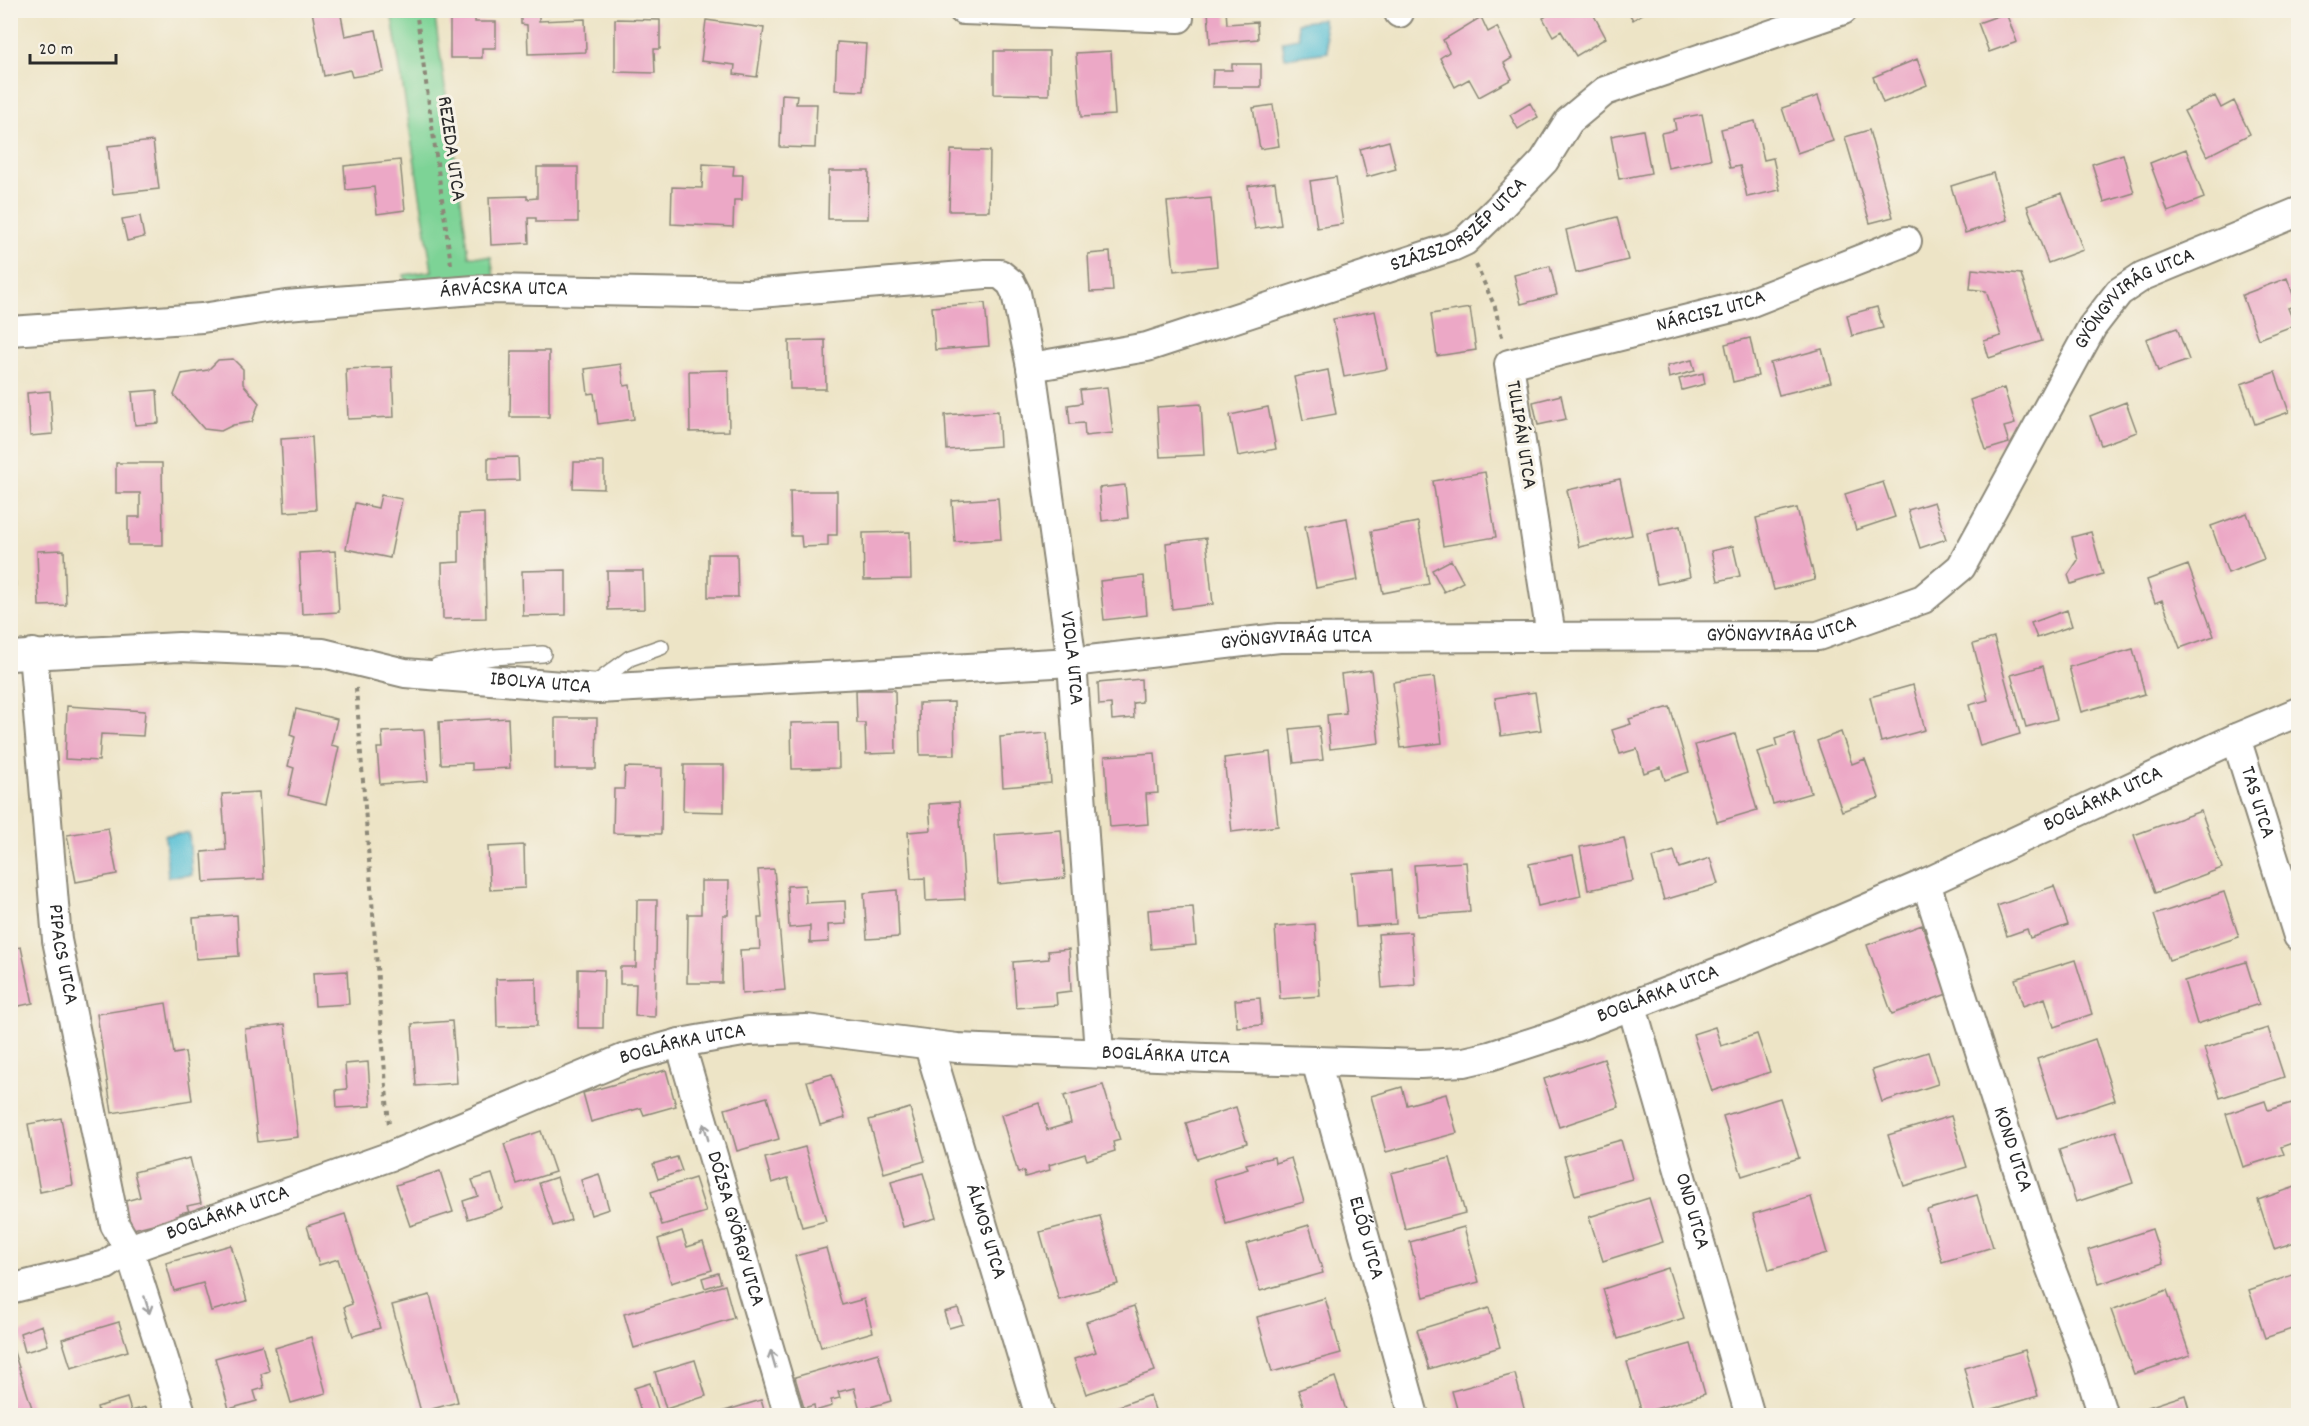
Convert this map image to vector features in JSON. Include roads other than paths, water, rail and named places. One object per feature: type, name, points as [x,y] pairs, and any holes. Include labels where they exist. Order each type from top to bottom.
[{"type":"street","points":[[963,10],[1179,18]]},
{"type":"street","name":"SZÁZSZORSZÉP UTCA","points":[[1031,367],[1146,346],[1452,247],[1465,241],[1544,161],[1569,121],[1605,91],[1843,10]]},
{"type":"street","name":"GYÖNGYVIRÁG UTCA","points":[[1072,662],[1279,638],[1818,636],[1923,599],[1961,567],[2092,327],[2119,292],[2143,276],[2298,212]]},
{"type":"street","name":"NÁRCISZ UTCA","points":[[1509,364],[1744,305],[1907,241]]},
{"type":"street","name":"VIOLA UTCA","points":[[1000,274],[1011,283],[1016,293],[1031,367],[1072,662],[1099,1053]]},
{"type":"street","name":"ÁRVÁCSKA UTCA","points":[[10,331],[202,318],[286,305],[455,291],[522,289],[749,294],[1000,274]]},
{"type":"street","name":"TULIPÁN UTCA","points":[[1509,364],[1551,636]]},
{"type":"street","name":"IBOLYA UTCA","points":[[22,654],[179,647],[323,653],[405,673],[588,688],[1072,662]]},
{"type":"street","name":"PIPACS UTCA","points":[[22,654],[57,940],[115,1225],[129,1249],[182,1416]]},
{"type":"street","name":"BOGLÁRKA UTCA","points":[[10,1289],[106,1265],[129,1249],[391,1156],[623,1059],[680,1043],[749,1031],[806,1029],[929,1046],[1316,1061],[1420,1064],[1464,1062],[1523,1047],[1632,1007],[1926,883],[2236,738],[2298,712]]},
{"type":"street","name":"TAS UTCA","points":[[2236,738],[2298,936]]},
{"type":"street","name":"KOND UTCA","points":[[1926,883],[2041,1241],[2084,1355],[2103,1416]]},
{"type":"street","name":"OND UTCA","points":[[1632,1007],[1750,1416]]},
{"type":"street","name":"DÓZSA GYÖRGY UTCA","points":[[680,1043],[789,1416]]},
{"type":"street","name":"ÁLMOS UTCA","points":[[929,1046],[1040,1416]]},
{"type":"street","name":"ELŐD UTCA","points":[[1316,1061],[1414,1416]]},
{"type":"lane","points":[[588,688],[630,658],[661,647]]},
{"type":"lane","points":[[405,673],[493,657],[543,654]]},
{"type":"water","points":[[1323,19],[1328,52],[1285,58],[1282,41],[1299,38],[1297,23]]},
{"type":"water","points":[[189,833],[192,875],[168,877],[165,835]]}]
